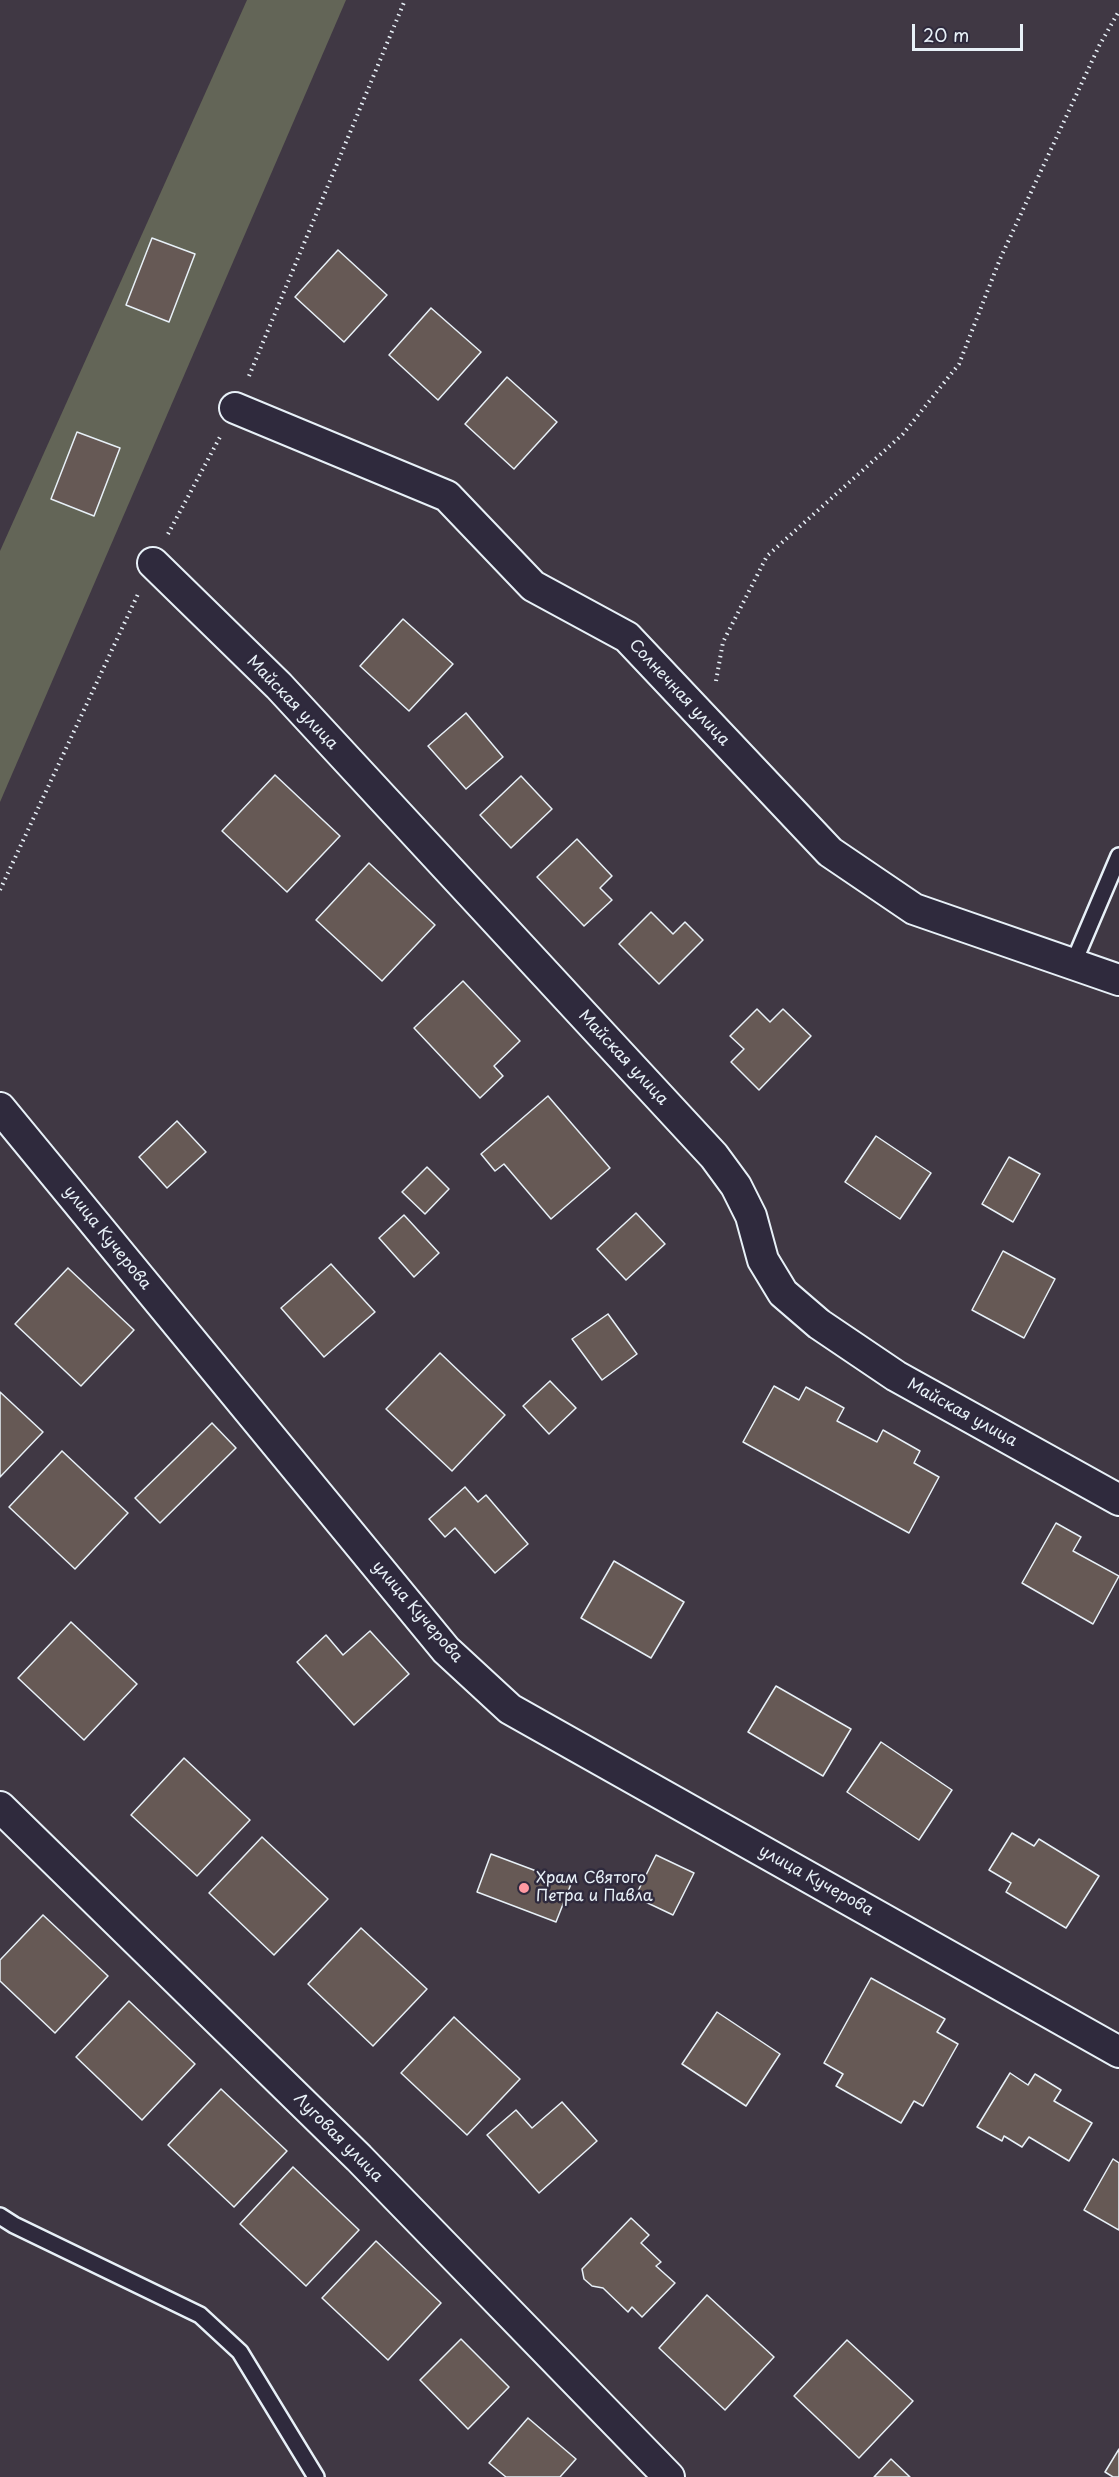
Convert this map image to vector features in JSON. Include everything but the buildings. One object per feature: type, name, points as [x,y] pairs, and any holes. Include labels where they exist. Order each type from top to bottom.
[{"type":"street","name":"Солнечная улица","points":[[236,408],[447,496],[532,586],[627,637],[830,852],[914,909],[1119,980]]},
{"type":"street","name":"Майская улица","points":[[153,563],[279,686],[714,1156],[736,1186],[751,1216],[763,1260],[783,1293],[819,1324],[896,1376],[1119,1500]]},
{"type":"street","name":"улица Кучерова","points":[[0,1108],[446,1650],[510,1709],[1119,2052]]},
{"type":"street","name":"Луговая улица","points":[[0,1807],[359,2158],[669,2477]]},
{"type":"lane","points":[[1073,963],[1119,856]]},
{"type":"lane","points":[[0,2217],[200,2316],[240,2352],[316,2477]]},
{"type":"path","points":[[0,890],[153,563],[236,408],[405,0]]},
{"type":"path","points":[[708,723],[723,642],[767,556],[903,434],[959,364],[1000,259],[1099,46],[1119,11]]},
{"type":"green space","points":[[247,0],[346,0],[0,802],[0,551]]},
{"type":"place","name":"Храм Святого Петра и Павла","points":[[524,1888]]}]
